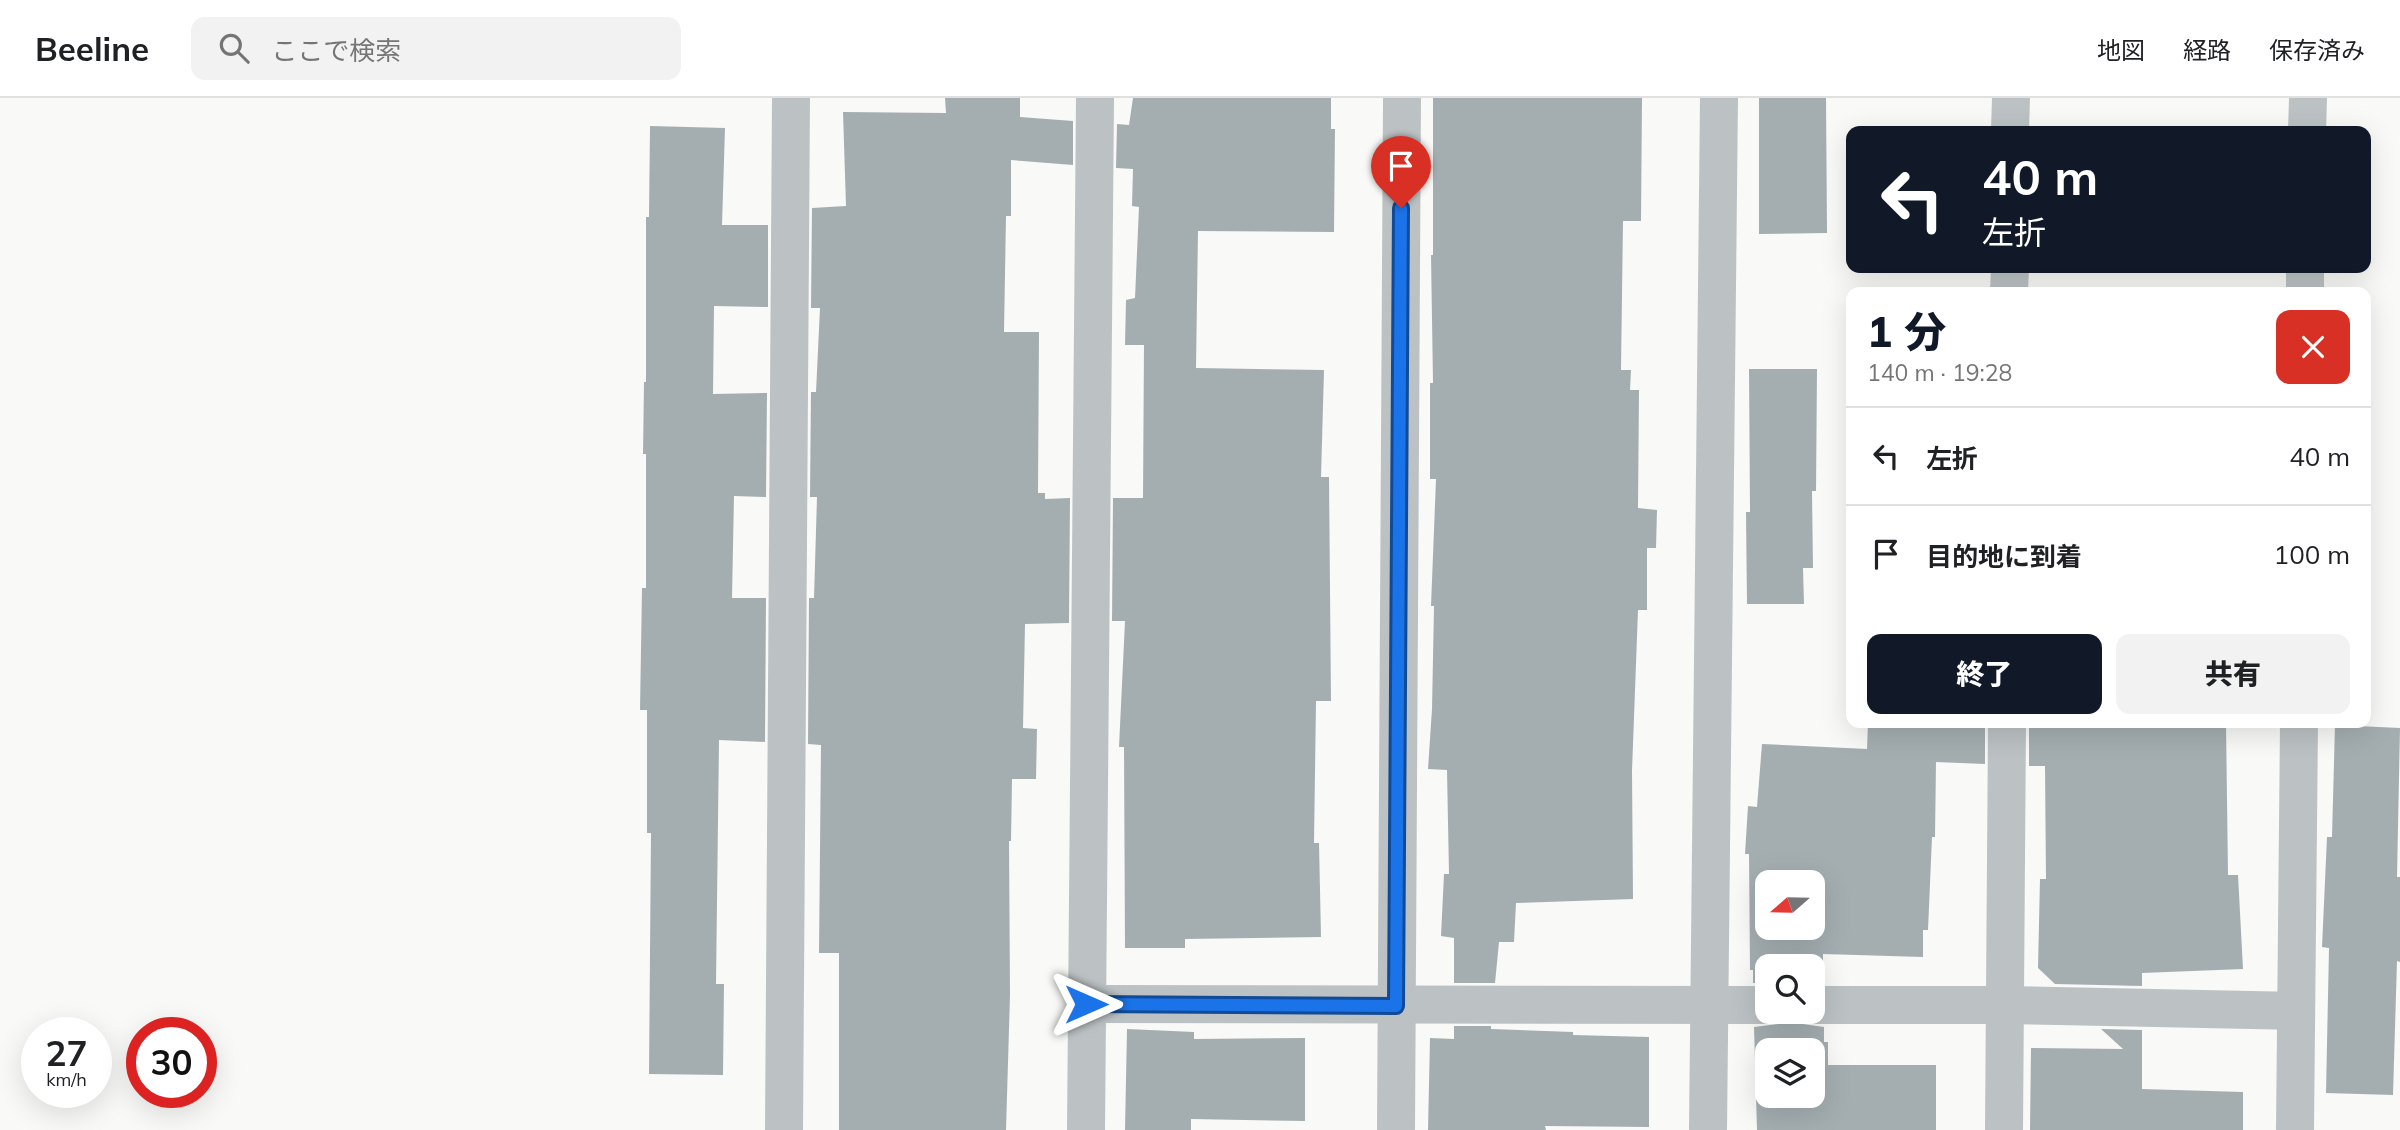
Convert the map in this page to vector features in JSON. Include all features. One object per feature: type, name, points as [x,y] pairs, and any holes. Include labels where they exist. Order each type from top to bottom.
[{"type":"street","points":[[785,1130],[791,98]]},
{"type":"street","points":[[1086,1130],[1095,98]]},
{"type":"street","points":[[1396,1130],[1402,98]]},
{"type":"street","points":[[1708,1130],[1719,98]]},
{"type":"street","points":[[2010,126],[2011,98]]},
{"type":"street","points":[[2307,126],[2308,98]]},
{"type":"street","points":[[2004,1130],[2007,728]]},
{"type":"street","points":[[2295,1130],[2299,728]]},
{"type":"street","points":[[1086,1004],[1755,1005]]},
{"type":"street","points":[[1825,1005],[2295,1010]]},
{"type":"building","points":[[945,98],[1020,98],[1020,117],[1073,121],[1073,165],[1011,160],[1011,216],[1006,216],[1004,332],[1039,332],[1038,493],[1045,493],[1045,499],[1070,498],[1069,623],[1025,624],[1023,728],[1037,729],[1036,779],[1012,779],[1006,1130],[839,1130],[839,953],[819,953],[821,745],[808,744],[809,598],[814,598],[817,497],[810,497],[811,392],[816,392],[820,308],[811,308],[812,208],[846,206],[843,112],[946,113]]},
{"type":"building","points":[[1133,98],[1331,98],[1331,129],[1335,129],[1334,232],[1198,231],[1196,368],[1324,370],[1321,477],[1329,477],[1331,701],[1316,701],[1314,843],[1319,843],[1321,937],[1185,939],[1185,948],[1125,948],[1124,747],[1119,747],[1125,621],[1112,621],[1113,498],[1143,498],[1144,345],[1125,345],[1126,300],[1135,298],[1139,207],[1132,206],[1133,169],[1116,168],[1117,124],[1129,125]]},
{"type":"building","points":[[1433,98],[1642,98],[1641,221],[1623,221],[1621,370],[1631,370],[1630,390],[1639,390],[1638,508],[1657,510],[1656,548],[1647,548],[1647,610],[1638,610],[1632,771],[1633,899],[1516,903],[1514,942],[1499,942],[1495,983],[1454,983],[1454,938],[1441,936],[1444,874],[1449,874],[1447,770],[1428,769],[1432,709],[1434,606],[1431,606],[1436,479],[1430,479],[1430,383],[1433,383]]},
{"type":"building","points":[[1759,98],[1826,98],[1827,233],[1759,234]]},
{"type":"building","points":[[650,126],[725,128],[722,225],[768,225],[768,307],[714,306],[713,394],[767,393],[766,497],[734,496],[732,598],[766,598],[765,742],[719,740],[716,984],[724,984],[723,1075],[649,1074],[651,833],[647,833],[647,710],[640,710],[642,588],[646,588],[646,454],[643,454]]},
{"type":"building","points":[[1749,369],[1817,369],[1816,491],[1812,491],[1813,568],[1803,568],[1804,604],[1747,604],[1746,512],[1750,512]]},
{"type":"building","points":[[1868,728],[1985,728],[1985,764],[1936,762],[1935,837],[1932,837],[1928,930],[1923,930],[1923,957],[1755,954],[1753,983],[1753,970],[1750,970],[1749,854],[1745,854],[1748,806],[1757,807],[1762,744],[1867,749]]},
{"type":"building","points":[[2029,728],[2226,728],[2228,875],[2238,875],[2243,969],[2142,973],[2142,986],[2055,984],[2038,968],[2040,879],[2046,879],[2045,766],[2029,766]]},
{"type":"building","points":[[2335,728],[2400,728],[2397,877],[2400,877],[2400,962],[2397,961],[2393,1095],[2326,1093],[2329,948],[2322,947],[2327,837],[2332,837]]},
{"type":"building","points":[[1803,1024],[1824,1027],[1824,1038],[1755,1038],[1755,1061],[1754,1027]]},
{"type":"building","points":[[1454,1026],[1491,1026],[1491,1029],[1573,1032],[1573,1035],[1649,1037],[1649,1127],[1545,1126],[1546,1130],[1428,1130],[1430,1038],[1454,1039]]},
{"type":"building","points":[[1127,1029],[1194,1032],[1194,1039],[1305,1038],[1305,1121],[1191,1119],[1191,1130],[1125,1130]]},
{"type":"building","points":[[2101,1029],[2142,1030],[2142,1089],[2243,1092],[2243,1130],[2030,1130],[2031,1048],[2123,1049]]},
{"type":"building","points":[[1825,1042],[1828,1042],[1828,1065],[1936,1065],[1936,1130],[1757,1130],[1756,1108],[1825,1108]]},
{"type":"route","points":[[1086,1004],[1396,1006],[1401,208]]}]
